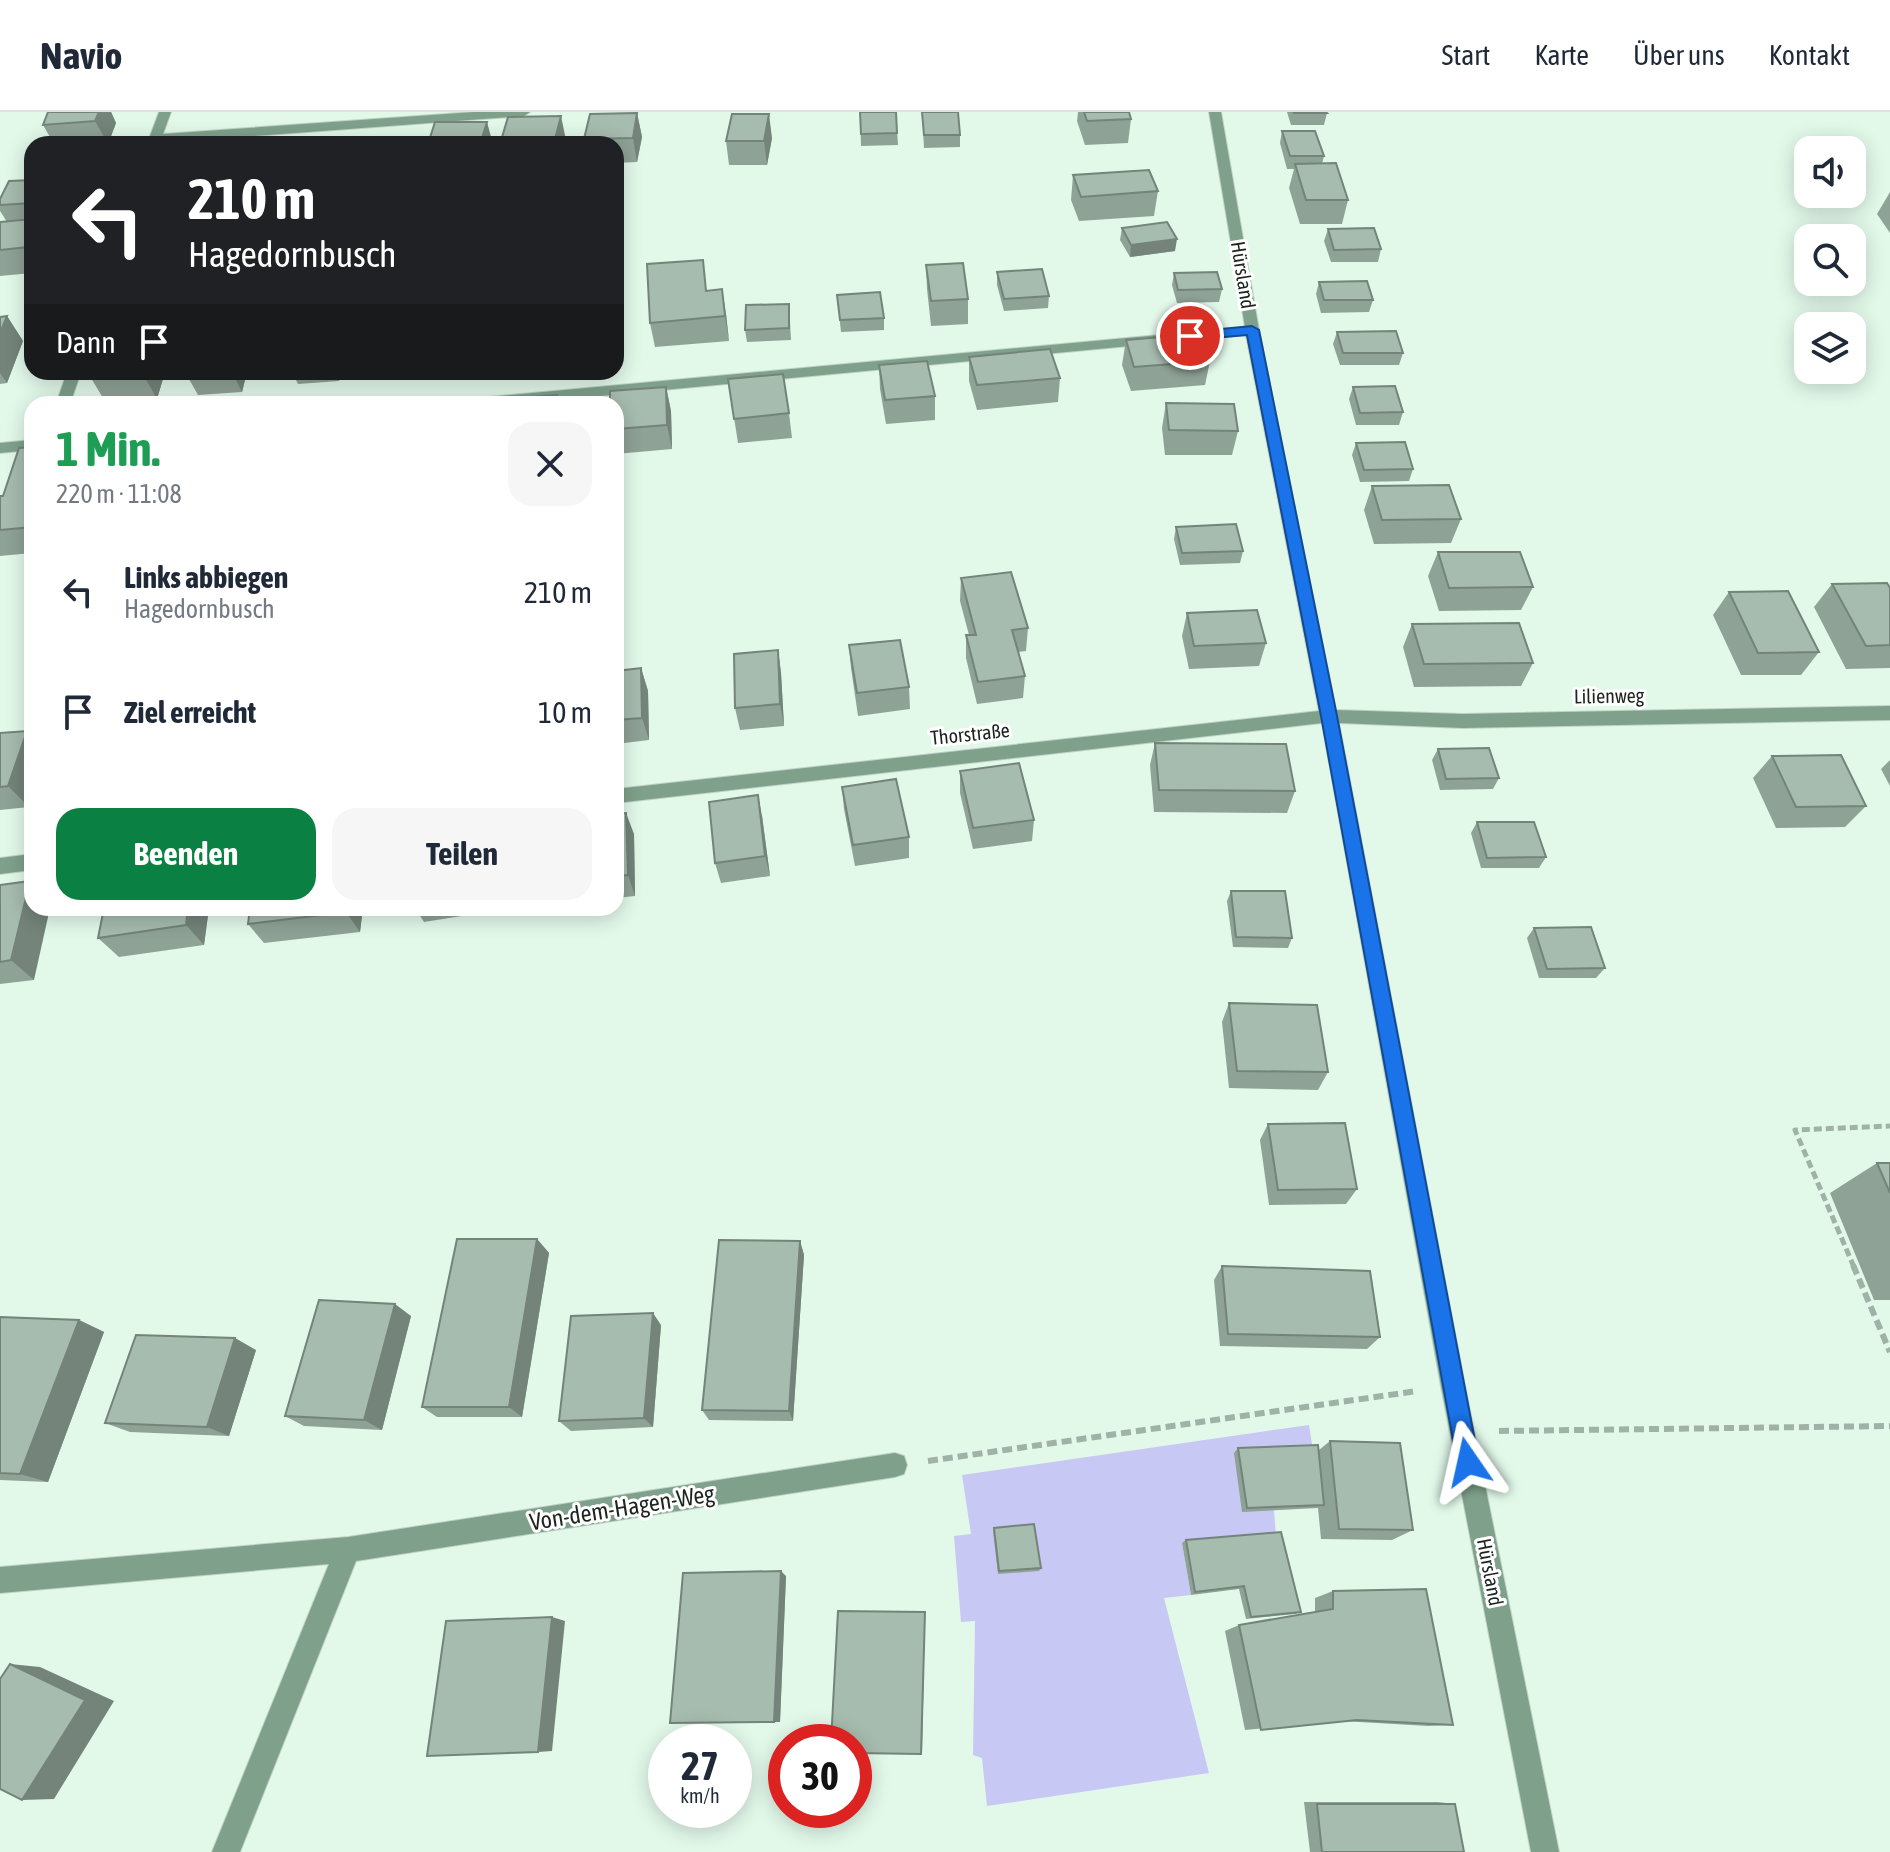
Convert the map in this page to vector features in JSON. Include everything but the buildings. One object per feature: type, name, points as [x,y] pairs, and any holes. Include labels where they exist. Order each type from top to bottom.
[{"type":"street","points":[[156,136],[165,112]]},
{"type":"street","points":[[218,136],[524,112]]},
{"type":"street","name":"Hürsland","points":[[1215,112],[1252,330],[1329,716],[1453,1386],[1545,1852]]},
{"type":"street","points":[[552,396],[1252,330]]},
{"type":"street","points":[[0,448],[24,446]]},
{"type":"street","name":"Lilienweg","points":[[1329,716],[1463,721],[1890,713]]},
{"type":"street","name":"Thorstraße","points":[[624,795],[1329,716]]},
{"type":"street","points":[[0,866],[24,863]]},
{"type":"street","name":"Von-dem-Hagen-Weg","points":[[0,1580],[348,1550],[895,1465]]},
{"type":"street","points":[[226,1852],[348,1550]]},
{"type":"path","points":[[1890,1126],[1795,1130],[1890,1352]]},
{"type":"path","points":[[895,1465],[1453,1386]]},
{"type":"path","points":[[1462,1432],[1890,1426]]},
{"type":"shaded area","points":[[1309,1425],[1313,1450],[1274,1510],[1276,1536],[1182,1543],[1191,1595],[1164,1598],[1209,1773],[987,1806],[982,1758],[973,1755],[975,1621],[961,1622],[954,1536],[971,1534],[962,1475]]},
{"type":"route","points":[[1190,336],[1252,330],[1329,716],[1468,1462]]}]
